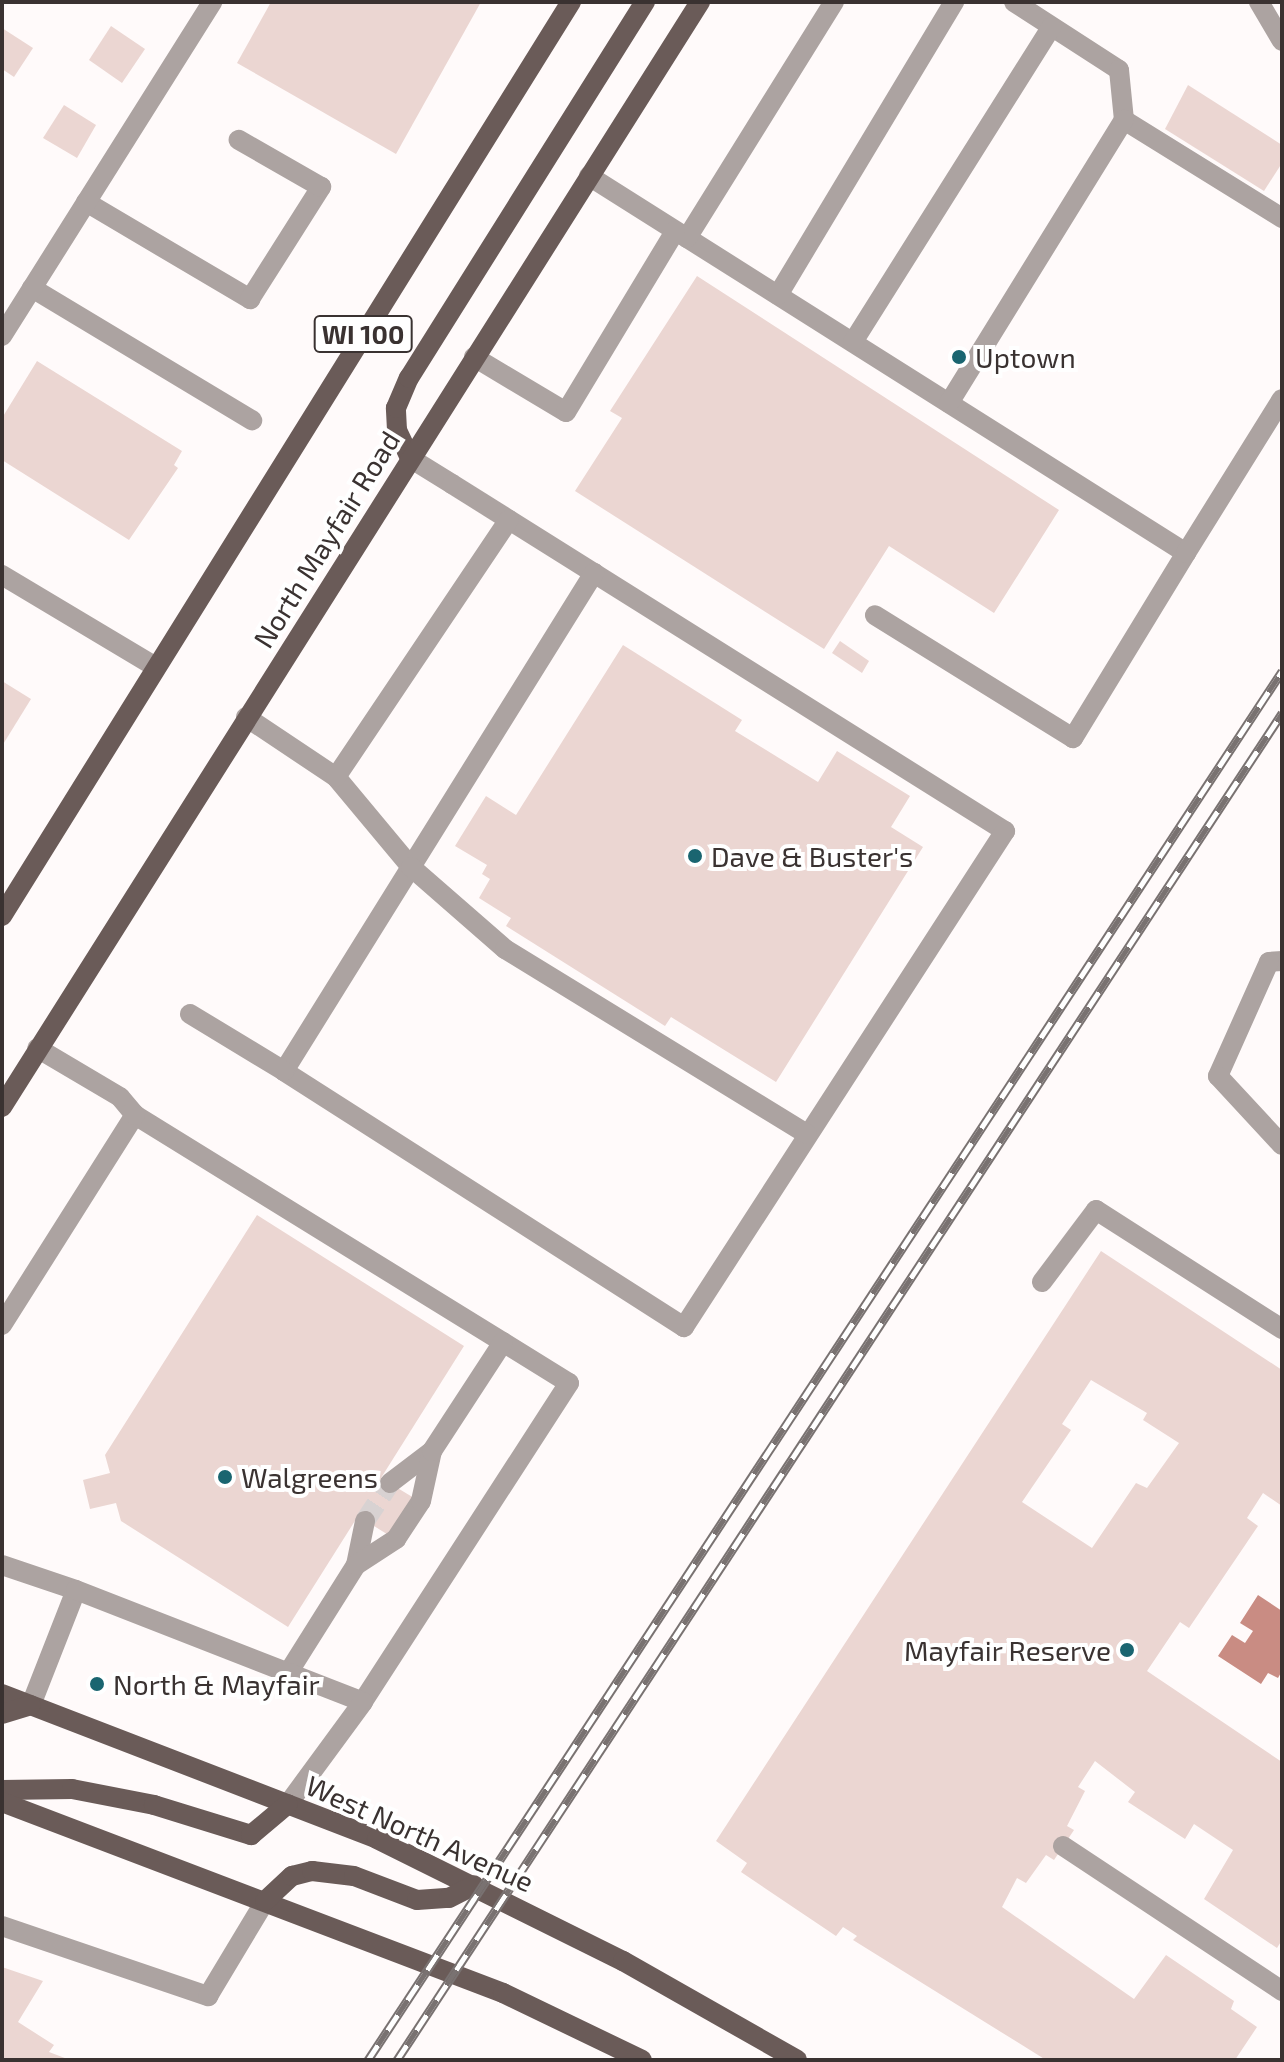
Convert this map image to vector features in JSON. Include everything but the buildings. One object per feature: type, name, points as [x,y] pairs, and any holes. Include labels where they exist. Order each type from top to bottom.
[{"type":"main road","name":"WI 100","points":[[2,916],[571,2]]},
{"type":"main road","points":[[410,458],[397,430],[396,408],[409,378],[645,2]]},
{"type":"main road","name":"North Mayfair Road","points":[[2,1107],[700,2]]},
{"type":"main road","name":"West North Avenue","points":[[2,1694],[288,1804],[474,1885],[797,2060]]},
{"type":"main road","points":[[2,1714],[31,1705]]},
{"type":"main road","points":[[2,1790],[72,1789],[154,1805],[251,1835],[288,1804]]},
{"type":"main road","points":[[2,1802],[503,1993],[642,2060]]},
{"type":"main road","points":[[265,1901],[292,1876],[312,1871],[354,1876],[417,1900],[449,1898],[474,1885]]},
{"type":"street","points":[[2,336],[212,2]]},
{"type":"street","points":[[474,357],[566,412],[834,2]]},
{"type":"street","points":[[778,295],[954,2]]},
{"type":"street","points":[[949,403],[1124,120],[1119,70],[1014,2]]},
{"type":"street","points":[[1259,2],[1282,41]]},
{"type":"street","points":[[853,342],[1051,27]]},
{"type":"street","points":[[1124,120],[1282,218]]},
{"type":"street","points":[[86,202],[250,299],[321,187],[239,140]]},
{"type":"street","points":[[589,176],[1186,553]]},
{"type":"street","points":[[32,288],[252,420]]},
{"type":"street","points":[[875,615],[1073,738],[1282,399]]},
{"type":"street","points":[[190,1014],[684,1327],[1005,831],[410,458]]},
{"type":"street","points":[[336,777],[509,520]]},
{"type":"street","points":[[284,1071],[594,573]]},
{"type":"street","points":[[2,575],[156,667]]},
{"type":"street","points":[[246,717],[336,777],[411,867],[505,949],[807,1134]]},
{"type":"street","points":[[1282,961],[1269,962],[1218,1076],[1282,1145]]},
{"type":"street","points":[[37,1048],[120,1097],[135,1115],[569,1383],[363,1702],[288,1804]]},
{"type":"street","points":[[2,1325],[135,1115]]},
{"type":"street","points":[[1042,1282],[1096,1210],[1282,1329]]},
{"type":"street","points":[[390,1483],[432,1451],[503,1342]]},
{"type":"street","points":[[356,1565],[396,1539],[421,1501],[432,1451]]},
{"type":"street","points":[[288,1673],[356,1565],[365,1521]]},
{"type":"street","points":[[2,1565],[76,1590],[363,1702]]},
{"type":"street","points":[[31,1705],[76,1590]]},
{"type":"street","points":[[1063,1846],[1282,1991]]},
{"type":"street","points":[[2,1926],[208,1996],[265,1901]]},
{"type":"shaded area","points":[[1258,1595],[1282,1611],[1282,1671],[1278,1678],[1268,1673],[1261,1684],[1218,1656],[1232,1635],[1245,1643],[1253,1631],[1240,1623]]},
{"type":"tunnel","points":[[365,1521],[390,1483]]},
{"type":"railway","points":[[368,2060],[1282,671]]},
{"type":"railway","points":[[397,2060],[1282,713]]},
{"type":"place","name":"Uptown","points":[[959,357]]},
{"type":"place","name":"Dave & Buster's","points":[[695,856]]},
{"type":"place","name":"Walgreens","points":[[225,1477]]},
{"type":"place","name":"Mayfair Reserve","points":[[1127,1650]]},
{"type":"place","name":"North & Mayfair","points":[[97,1684]]}]
